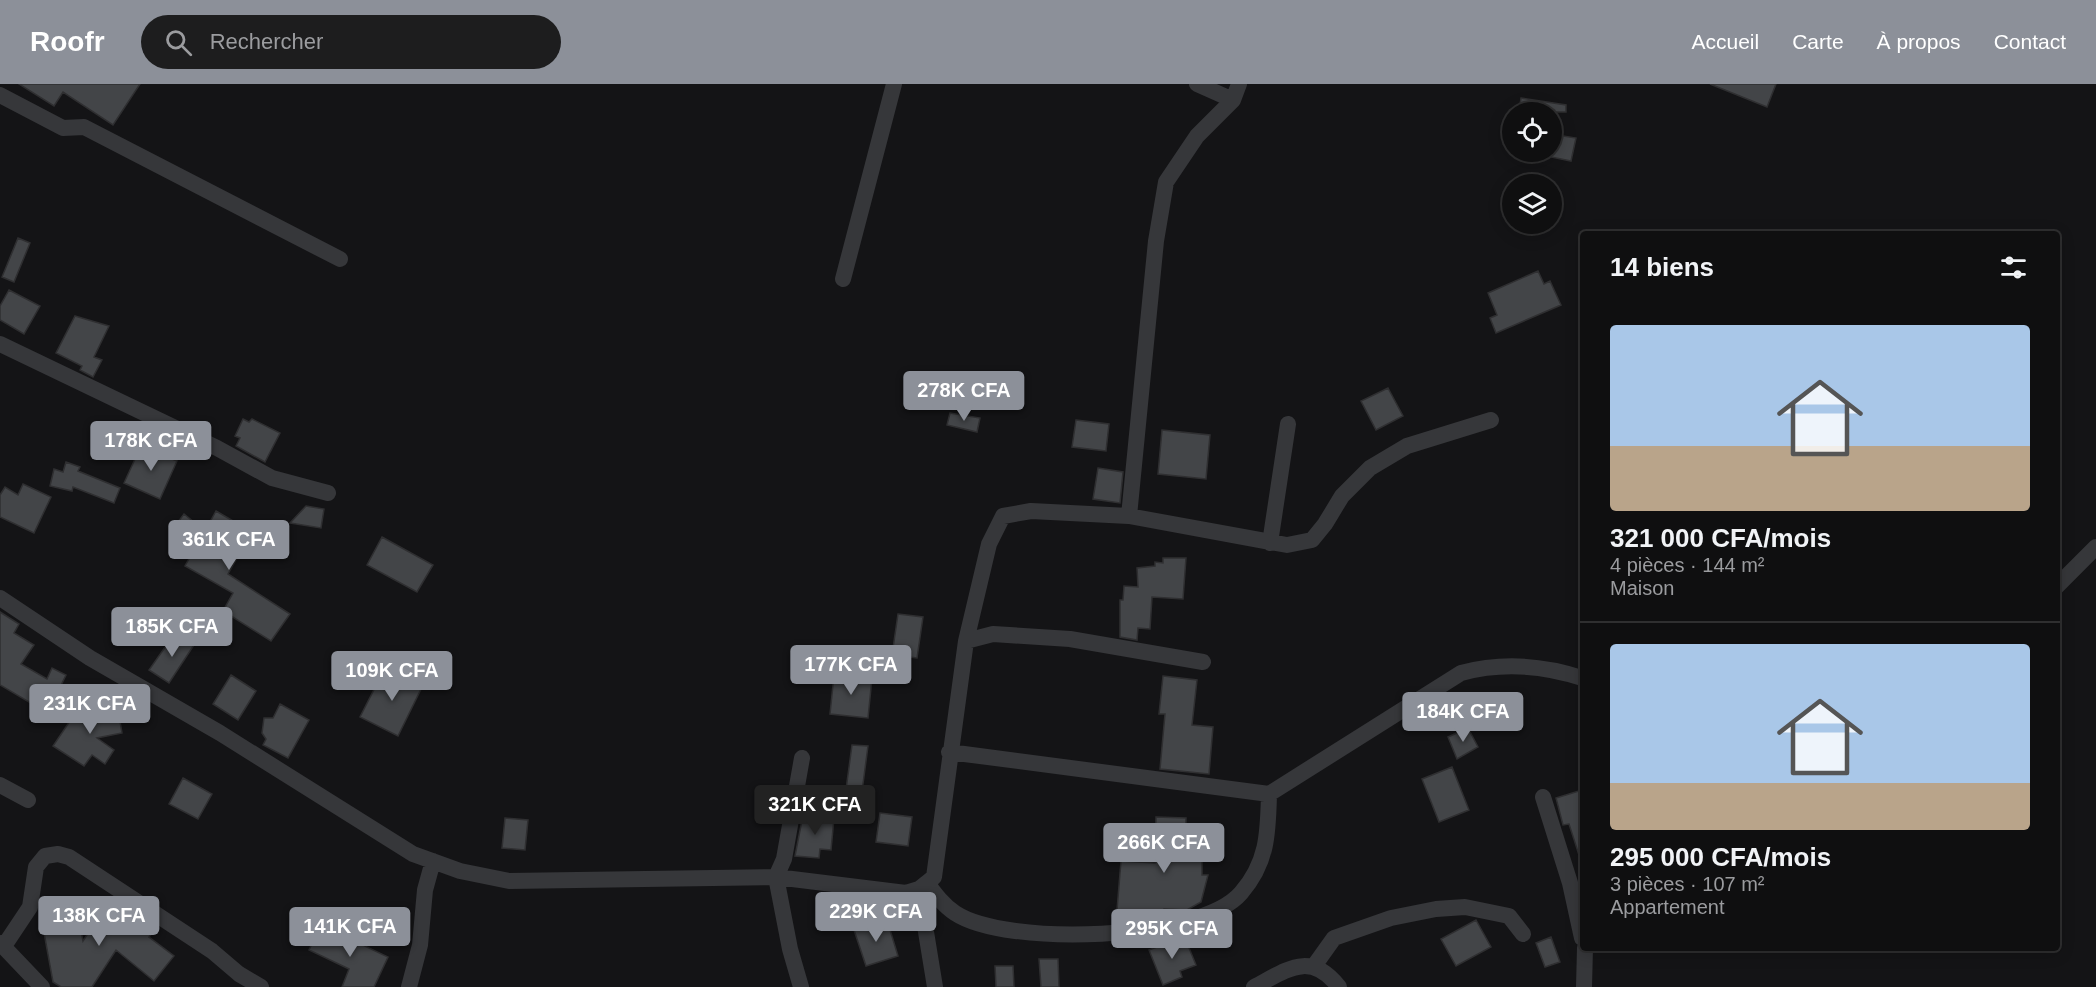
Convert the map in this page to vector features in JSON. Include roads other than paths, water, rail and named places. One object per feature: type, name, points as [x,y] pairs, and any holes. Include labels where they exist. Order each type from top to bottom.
[{"type":"street","points":[[843,279],[894,84]]},
{"type":"street","points":[[1130,516],[1156,241],[1166,182],[1197,136],[1236,92],[1197,84]]},
{"type":"street","points":[[0,95],[63,128],[84,127],[340,259]]},
{"type":"street","points":[[0,344],[218,448],[272,478],[328,493]]},
{"type":"street","points":[[0,598],[90,657],[220,733],[413,854],[460,871],[509,881],[776,878],[906,893],[923,886],[934,877],[966,641],[989,544],[1003,516],[1031,511],[1130,516],[1287,545],[1312,540],[1342,496],[1370,468],[1407,446],[1491,420]]},
{"type":"street","points":[[1270,543],[1288,424]]},
{"type":"street","points":[[2060,583],[2096,547]]},
{"type":"street","points":[[966,641],[993,634],[1070,639],[1203,662]]},
{"type":"street","points":[[950,752],[1269,794],[1461,673],[1491,665],[1557,670],[1580,677]]},
{"type":"street","points":[[801,987],[776,878],[784,859],[802,758]]},
{"type":"street","points":[[0,785],[28,800]]},
{"type":"street","points":[[923,886],[956,914],[1008,929],[1102,934],[1155,929],[1204,916],[1241,894],[1258,866],[1268,841],[1269,794]]},
{"type":"street","points":[[1543,797],[1570,882],[1580,929]]},
{"type":"street","points":[[42,987],[2,944],[30,907],[36,867],[45,856],[58,854],[69,857],[261,987]]},
{"type":"street","points":[[410,987],[420,945],[425,890],[433,861]]},
{"type":"street","points":[[923,886],[935,987]]},
{"type":"street","points":[[1314,966],[1334,938],[1391,918],[1436,909],[1465,907],[1509,916],[1523,934]]},
{"type":"street","points":[[1584,987],[1585,951]]},
{"type":"street","points":[[1254,987],[1296,964],[1314,966],[1339,987]]}]
